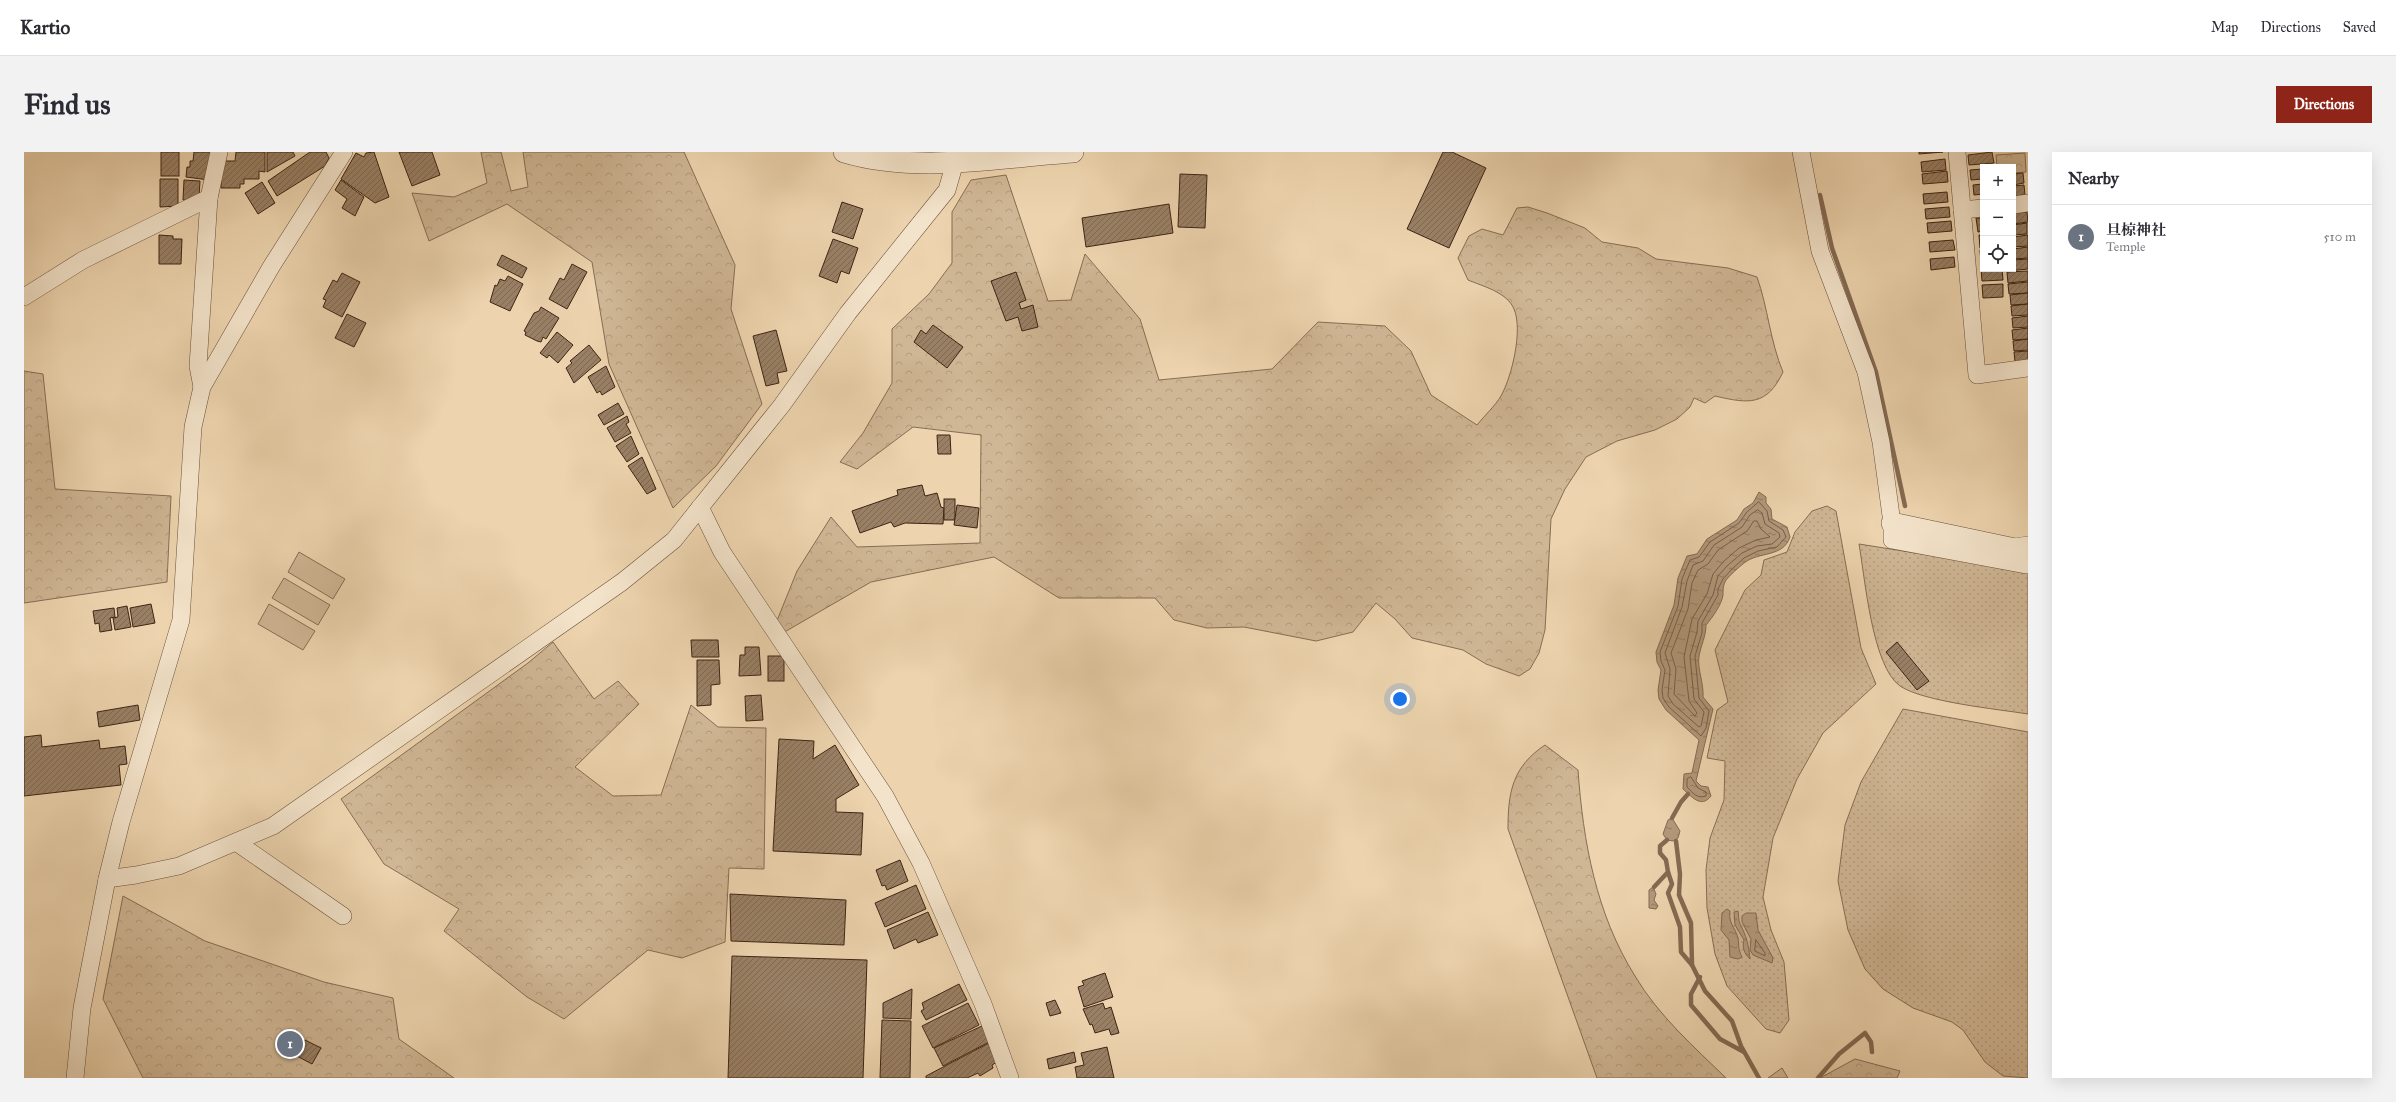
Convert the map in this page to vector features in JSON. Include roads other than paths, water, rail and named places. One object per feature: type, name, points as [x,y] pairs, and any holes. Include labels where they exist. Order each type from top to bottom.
[{"type":"street","points":[[202,387],[198,366],[209,198],[219,152]]},
{"type":"street","points":[[75,1078],[82,1008],[107,879],[121,822],[181,620],[192,427],[202,387],[271,267],[344,152]]},
{"type":"street","points":[[844,152],[894,162],[955,157],[1072,152]]},
{"type":"street","points":[[1801,152],[1820,251],[1866,372],[1881,442],[1892,523],[2015,549],[2027,556]]},
{"type":"street","points":[[1957,152],[1977,375],[2028,368]]},
{"type":"street","points":[[107,879],[136,875],[179,866],[273,826],[622,582],[674,540],[782,405],[848,313],[947,190],[955,157]]},
{"type":"street","points":[[24,297],[83,260],[209,198]]},
{"type":"street","points":[[2016,205],[2028,204]]},
{"type":"street","points":[[1962,210],[1980,208]]},
{"type":"street","points":[[700,507],[730,564],[816,689],[885,796],[921,863],[983,1004],[1010,1078]]},
{"type":"street","points":[[236,842],[343,916]]},
{"type":"water","points":[[1759,492],[1766,497],[1766,503],[1771,509],[1772,519],[1787,527],[1790,537],[1787,544],[1782,548],[1750,559],[1726,580],[1721,602],[1714,615],[1706,625],[1699,656],[1699,666],[1703,687],[1703,697],[1713,709],[1696,781],[1701,786],[1708,787],[1711,796],[1707,800],[1700,801],[1693,798],[1683,789],[1684,774],[1692,773],[1699,740],[1666,710],[1659,699],[1658,690],[1661,670],[1657,662],[1656,652],[1674,605],[1678,578],[1687,556],[1697,554],[1707,539],[1737,520],[1744,509],[1753,503]]},
{"type":"water","points":[[1672,818],[1680,831],[1678,838],[1673,841],[1667,840],[1663,834],[1668,820]]},
{"type":"water","points":[[1653,887],[1656,894],[1654,900],[1658,906],[1656,909],[1649,908],[1649,890]]},
{"type":"water","points":[[1727,909],[1730,911],[1730,919],[1738,938],[1739,950],[1742,957],[1738,959],[1730,957],[1729,940],[1721,930],[1722,913]]},
{"type":"water","points":[[1738,911],[1739,922],[1747,941],[1750,959],[1744,950],[1744,940],[1735,925],[1734,912]]},
{"type":"water","points":[[1746,913],[1756,913],[1758,930],[1773,958],[1772,963],[1753,955],[1750,950],[1751,939],[1742,922],[1742,916]]},
{"type":"waterway","points":[[1820,195],[1832,248],[1876,372],[1905,506]]},
{"type":"waterway","points":[[1672,818],[1681,802],[1688,794]]},
{"type":"waterway","points":[[1654,887],[1668,872],[1666,860],[1660,853],[1660,846],[1667,840]]},
{"type":"waterway","points":[[1676,841],[1680,874],[1679,895],[1691,923],[1692,965],[1705,991],[1732,1021],[1741,1046],[1759,1078]]},
{"type":"waterway","points":[[1668,872],[1672,884],[1668,893],[1680,927],[1681,952],[1692,965]]},
{"type":"waterway","points":[[1700,977],[1691,994],[1691,1005],[1720,1039],[1744,1052]]},
{"type":"waterway","points":[[1818,1078],[1839,1054],[1865,1033],[1871,1042],[1872,1052]]},
{"type":"place","name":"旦椋神社","points":[[290,1044]]}]
